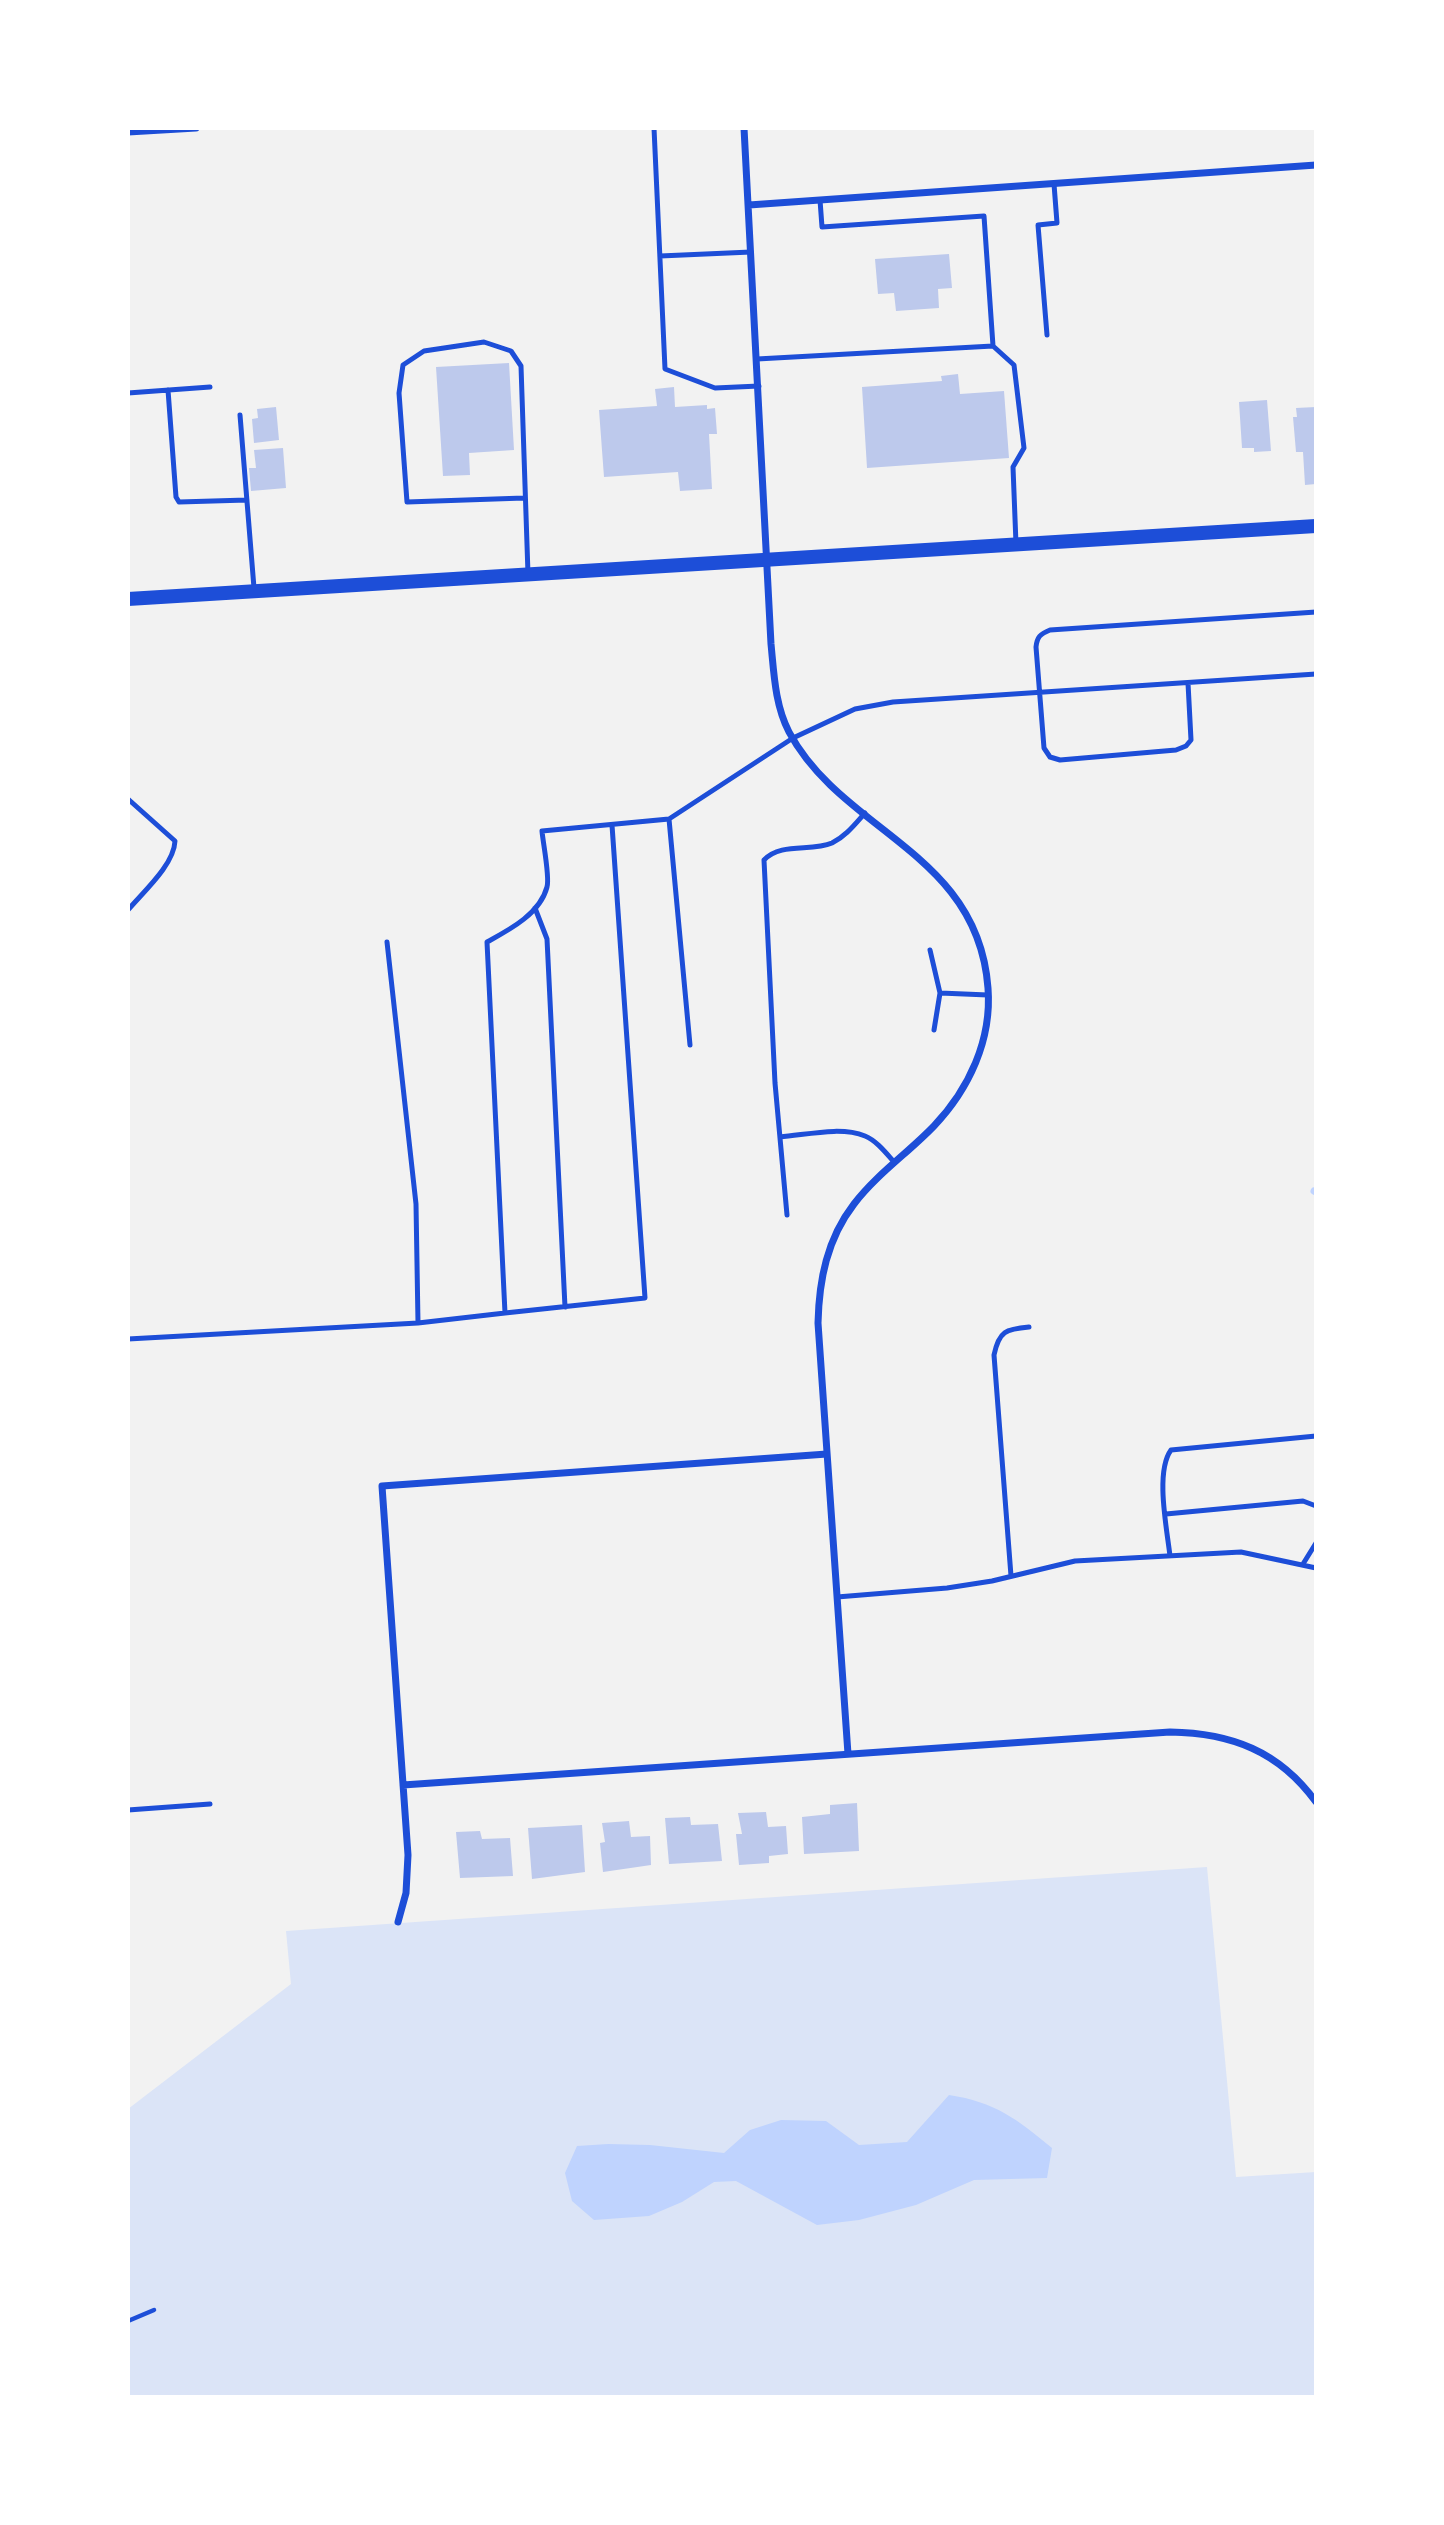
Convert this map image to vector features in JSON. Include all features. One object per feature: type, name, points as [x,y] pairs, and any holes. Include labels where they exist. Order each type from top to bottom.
[{"type":"main road","points":[[128,599],[1316,526]]},
{"type":"street","points":[[128,132],[196,128]]},
{"type":"street","points":[[744,128],[774,675],[778,704],[803,755],[828,782],[927,865],[958,901],[973,928],[984,958],[988,995],[987,1019],[980,1051],[969,1080],[952,1105],[854,1204],[836,1231],[825,1261],[819,1290],[818,1323],[848,1754]]},
{"type":"street","points":[[749,205],[1316,165]]},
{"type":"street","points":[[398,1922],[406,1893],[408,1855],[382,1486],[827,1454]]},
{"type":"street","points":[[403,1786],[1199,1732],[1229,1738],[1257,1749],[1284,1767],[1307,1788],[1316,1801]]},
{"type":"lane","points":[[654,128],[665,369],[715,388],[759,386]]},
{"type":"lane","points":[[1047,335],[1038,225],[1056,223],[1054,184]]},
{"type":"lane","points":[[820,200],[822,227],[984,216],[993,346],[1014,365],[1024,448],[1013,467],[1016,544]]},
{"type":"lane","points":[[660,256],[751,252]]},
{"type":"lane","points":[[524,498],[407,502],[399,393],[403,365],[424,351],[484,342],[510,351],[521,366],[528,574]]},
{"type":"lane","points":[[757,359],[993,346]]},
{"type":"lane","points":[[128,393],[210,387]]},
{"type":"lane","points":[[168,390],[178,502],[247,500]]},
{"type":"lane","points":[[240,415],[254,591]]},
{"type":"lane","points":[[1188,683],[1191,740],[1186,746],[1176,750],[1060,760],[1050,757],[1044,748],[1038,693],[1037,637],[1050,630],[1316,611]]},
{"type":"lane","points":[[505,1313],[487,942],[513,928],[536,908],[547,886],[542,831],[669,819],[793,738],[855,709],[880,704],[1316,674]]},
{"type":"lane","points":[[128,799],[175,841],[175,852],[128,910]]},
{"type":"lane","points":[[788,1214],[780,1137],[764,860],[775,851],[831,844],[847,834],[865,813]]},
{"type":"lane","points":[[669,819],[690,1045]]},
{"type":"lane","points":[[128,1339],[418,1324],[645,1298],[612,825]]},
{"type":"lane","points":[[536,908],[547,939],[565,1307]]},
{"type":"lane","points":[[387,942],[416,1203],[418,1324]]},
{"type":"lane","points":[[930,950],[940,993],[934,1030]]},
{"type":"lane","points":[[940,993],[988,995]]},
{"type":"lane","points":[[780,1137],[842,1131],[865,1136],[895,1163]]},
{"type":"lane","points":[[1011,1576],[994,1355],[996,1344],[1003,1333],[1029,1327]]},
{"type":"lane","points":[[1170,1556],[1163,1471],[1166,1456],[1171,1450],[1316,1436]]},
{"type":"lane","points":[[1166,1514],[1303,1501],[1316,1506]]},
{"type":"lane","points":[[1303,1564],[1316,1543]]},
{"type":"lane","points":[[837,1597],[947,1588],[1075,1560],[1241,1552],[1316,1568]]},
{"type":"lane","points":[[128,1810],[210,1804]]},
{"type":"path","points":[[128,2321],[154,2310]]},
{"type":"shaded area","points":[[1207,1867],[1236,2177],[1316,2172],[1316,2397],[128,2397],[128,2109],[291,1984],[286,1931]]},
{"type":"water","points":[[949,2095],[980,2102],[1005,2113],[1052,2148],[1047,2178],[974,2180],[916,2205],[859,2220],[817,2225],[736,2181],[714,2182],[682,2202],[649,2216],[594,2220],[572,2201],[565,2173],[577,2146],[650,2145],[724,2153],[750,2130],[781,2120],[826,2121],[859,2145],[907,2142]]},
{"type":"building","points":[[949,254],[952,288],[938,289],[939,308],[896,311],[894,293],[878,294],[875,259]]},
{"type":"building","points":[[509,363],[514,450],[469,453],[470,475],[443,476],[436,367]]},
{"type":"building","points":[[958,374],[960,394],[1004,391],[1009,458],[867,468],[862,387],[942,381],[941,376]]},
{"type":"building","points":[[674,387],[675,407],[707,405],[707,409],[715,408],[717,434],[709,434],[712,489],[680,491],[678,472],[604,477],[599,410],[657,406],[655,389]]},
{"type":"building","points":[[1267,400],[1271,451],[1254,452],[1254,448],[1242,448],[1239,402]]},
{"type":"building","points":[[276,407],[279,440],[254,443],[252,419],[258,418],[257,409]]},
{"type":"building","points":[[1316,407],[1316,484],[1305,485],[1303,452],[1296,452],[1293,417],[1297,417],[1296,408]]},
{"type":"building","points":[[283,448],[286,488],[251,491],[249,468],[256,468],[254,450]]},
{"type":"building","points":[[857,1803],[859,1851],[804,1854],[802,1817],[830,1814],[830,1805]]},
{"type":"building","points":[[766,1812],[768,1827],[786,1826],[788,1854],[769,1856],[769,1863],[739,1865],[736,1834],[742,1834],[738,1813]]},
{"type":"building","points":[[690,1817],[691,1825],[718,1824],[722,1861],[669,1864],[665,1818]]},
{"type":"building","points":[[629,1821],[631,1837],[650,1836],[651,1865],[603,1872],[600,1843],[605,1842],[602,1823]]},
{"type":"building","points":[[582,1825],[585,1872],[532,1879],[528,1828]]},
{"type":"building","points":[[480,1831],[482,1839],[510,1838],[513,1876],[460,1878],[456,1832]]}]
